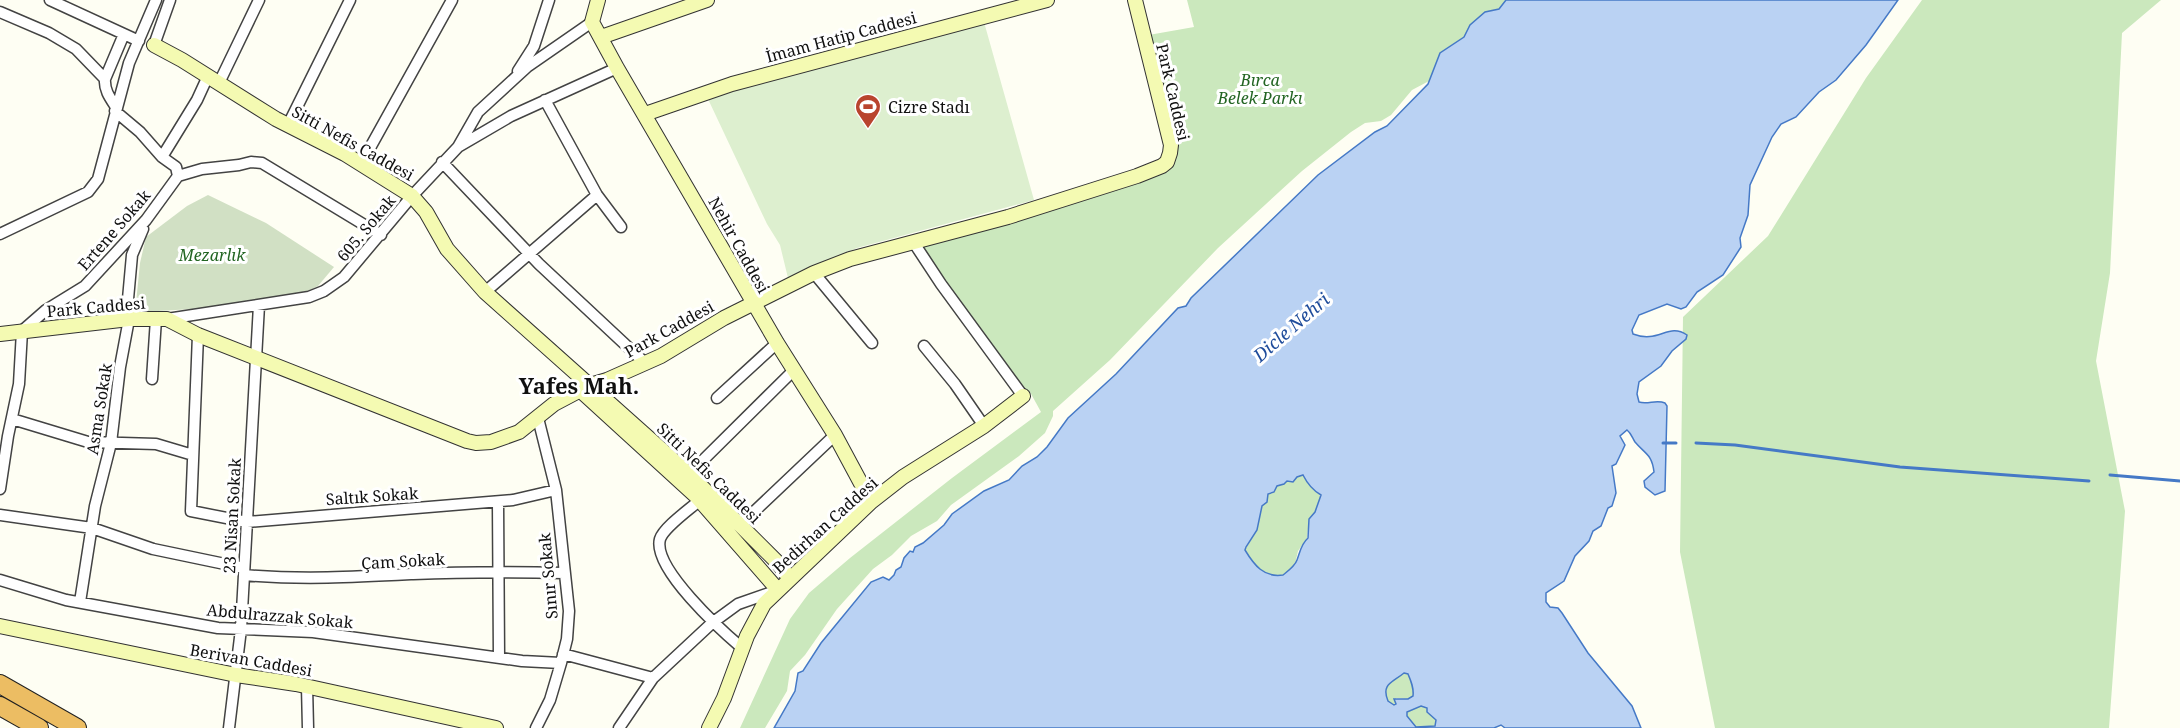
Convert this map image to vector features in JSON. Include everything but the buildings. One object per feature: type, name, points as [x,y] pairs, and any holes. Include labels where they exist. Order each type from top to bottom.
[{"type":"highway","points":[[0,684],[77,728]]},
{"type":"highway","points":[[0,706],[39,728]]},
{"type":"street","points":[[50,0],[139,41]]},
{"type":"street","points":[[0,234],[88,192],[98,179],[129,63],[156,0]]},
{"type":"street","points":[[154,45],[170,0]]},
{"type":"street","points":[[162,157],[197,100],[214,80],[259,0]]},
{"type":"street","points":[[288,125],[350,0]]},
{"type":"street","points":[[361,164],[452,0]]},
{"type":"street","points":[[511,82],[534,46],[549,0]]},
{"type":"street","points":[[592,22],[598,0]]},
{"type":"street","points":[[601,36],[707,0]]},
{"type":"street","name":"İmam Hatip Caddesi","points":[[645,114],[732,84],[1047,0]]},
{"type":"street","name":"Park Caddesi","points":[[0,334],[129,320],[162,319],[476,443],[491,442],[512,435],[554,404],[585,388],[645,363],[814,273],[850,259],[914,243],[1072,197],[1145,174],[1167,162],[1171,145],[1135,0]]},
{"type":"street","points":[[0,12],[49,33],[76,49],[105,79]]},
{"type":"street","name":"605. Sokak","points":[[162,319],[309,297],[324,291],[344,277],[412,196],[458,147],[478,112],[527,68],[592,22]]},
{"type":"street","name":"Nehir Caddesi","points":[[592,22],[753,304],[835,435],[871,502]]},
{"type":"street","points":[[124,34],[105,79],[108,95],[115,109],[162,157],[176,167],[178,176],[201,169],[251,162],[262,163],[381,235]]},
{"type":"street","name":"Sitti Nefis Caddesi","points":[[154,45],[288,125],[361,164],[412,196],[426,212],[447,249],[485,292],[585,388],[689,474],[790,579]]},
{"type":"street","points":[[458,147],[512,116],[617,68]]},
{"type":"street","points":[[545,100],[597,195],[621,227]]},
{"type":"street","points":[[442,162],[528,253],[645,363]]},
{"type":"street","name":"Ertene Sokak","points":[[22,331],[46,310],[85,286],[146,220],[178,176]]},
{"type":"street","points":[[485,292],[597,195]]},
{"type":"street","name":"Asma Sokak","points":[[80,602],[95,506],[111,443],[120,367],[129,320],[128,299],[132,255],[146,220]]},
{"type":"street","points":[[914,243],[1023,396]]},
{"type":"street","points":[[814,273],[872,343]]},
{"type":"street","name":"23 Nisan Sokak","points":[[229,728],[241,629],[259,305]]},
{"type":"street","points":[[152,378],[162,319]]},
{"type":"street","points":[[0,489],[19,384],[22,331]]},
{"type":"street","points":[[12,418],[88,442],[156,444],[193,455],[198,335]]},
{"type":"street","points":[[717,398],[777,343]]},
{"type":"street","points":[[924,346],[955,384],[984,426]]},
{"type":"street","points":[[689,474],[793,371]]},
{"type":"street","points":[[585,388],[700,500],[778,590],[738,604],[712,622],[653,678],[619,728]]},
{"type":"street","name":"Bedirhan Caddesi","points":[[709,728],[724,698],[742,648],[764,604],[871,502],[903,477],[984,426],[1023,396]]},
{"type":"street","name":"Sınır Sokak","points":[[536,728],[550,700],[562,658],[569,611],[556,490],[538,418]]},
{"type":"street","points":[[740,525],[835,435]]},
{"type":"street","name":"Saltık Sokak","points":[[193,455],[191,511],[247,522],[498,502],[556,490]]},
{"type":"street","points":[[700,500],[668,528],[660,538],[660,549],[664,563],[712,622],[742,648]]},
{"type":"street","points":[[498,502],[499,657]]},
{"type":"street","name":"Çam Sokak","points":[[0,514],[92,528],[153,549],[244,572],[278,578],[354,578],[499,572],[564,573]]},
{"type":"street","name":"Abdulrazzak Sokak","points":[[0,580],[80,602],[218,628],[313,632],[499,657],[562,658],[653,678]]},
{"type":"street","name":"Berivan Caddesi","points":[[0,626],[236,675],[307,686],[496,728]]},
{"type":"street","points":[[307,686],[308,728]]},
{"type":"green space","name":"Bırca Belek Parkı","points":[[1187,0],[1506,0],[1499,9],[1489,11],[1470,25],[1464,37],[1440,53],[1429,81],[1412,90],[1391,115],[1381,121],[1365,123],[1351,132],[1302,171],[1218,248],[1110,360],[1053,411],[1045,433],[1019,456],[951,505],[937,521],[911,536],[892,555],[873,569],[837,609],[805,655],[790,671],[787,691],[765,728],[740,728],[790,619],[809,593],[952,478],[1041,412],[1030,392],[1023,396],[914,243],[1008,217],[1169,158],[1143,36],[1194,27]]},
{"type":"green space","points":[[1922,0],[2161,0],[2122,33],[2110,273],[2096,361],[2125,511],[2109,728],[1715,728],[1680,552],[1683,317],[1768,236],[1866,78]]},
{"type":"green space","name":"Cizre Stadı","points":[[984,22],[1034,200],[857,248],[788,278],[780,245],[767,224],[708,99]]},
{"type":"green space","name":"Mezarlık","points":[[208,195],[266,223],[334,267],[318,286],[308,291],[210,308],[141,312],[136,307],[136,303],[140,263],[146,237],[187,206]]},
{"type":"green space","points":[[1301,475],[1321,497],[1315,512],[1309,519],[1307,538],[1298,551],[1295,564],[1283,575],[1270,574],[1260,569],[1245,550],[1257,530],[1262,506],[1268,494],[1277,486]]},
{"type":"green space","points":[[1404,672],[1408,674],[1414,689],[1413,696],[1408,699],[1396,698],[1396,705],[1394,705],[1388,701],[1387,687]]},
{"type":"green space","points":[[1421,705],[1427,707],[1436,720],[1435,726],[1416,727],[1407,716],[1407,712]]},
{"type":"water","name":"Dicle Nehri","points":[[1506,0],[1898,0],[1866,45],[1836,80],[1819,92],[1796,117],[1781,124],[1772,137],[1750,185],[1748,215],[1740,238],[1741,247],[1723,275],[1697,292],[1686,307],[1681,309],[1667,304],[1639,315],[1632,330],[1633,334],[1650,337],[1674,331],[1687,335],[1686,339],[1672,351],[1661,366],[1639,382],[1637,394],[1639,402],[1662,402],[1667,406],[1665,491],[1655,495],[1645,487],[1644,481],[1654,472],[1652,461],[1627,430],[1620,436],[1625,445],[1616,464],[1612,466],[1616,493],[1612,506],[1608,508],[1601,526],[1593,531],[1589,541],[1575,556],[1564,581],[1546,593],[1546,602],[1550,607],[1558,608],[1562,613],[1588,653],[1632,706],[1641,728],[1505,728],[1501,725],[1494,728],[774,728],[795,691],[798,673],[803,671],[821,643],[871,582],[883,577],[889,580],[901,567],[910,551],[913,552],[915,547],[944,525],[952,514],[984,491],[1009,480],[1022,466],[1037,457],[1068,418],[1116,374],[1178,308],[1186,306],[1191,298],[1318,175],[1375,132],[1387,126],[1428,84],[1440,53],[1464,37],[1470,25],[1485,12],[1499,9]],"holes":[[[1303,475],[1311,487],[1321,495],[1315,512],[1309,519],[1308,538],[1291,568],[1283,575],[1270,574],[1260,569],[1245,550],[1257,530],[1262,506],[1267,502],[1268,494],[1274,492],[1277,486],[1287,481],[1293,482],[1297,477]],[[1404,673],[1408,674],[1413,687],[1413,696],[1408,699],[1394,699],[1396,704],[1394,705],[1388,701],[1386,695],[1389,684]],[[1421,706],[1427,708],[1427,712],[1436,720],[1435,726],[1416,727],[1407,716],[1407,712]]]},
{"type":"waterway","points":[[1663,443],[1676,443]]},
{"type":"waterway","points":[[1696,443],[1735,445],[1900,467],[2089,481]]},
{"type":"waterway","points":[[2110,475],[2180,481]]},
{"type":"place","name":"Cizre Stadı","points":[[868,130]]},
{"type":"district","name":"Yafes Mah.","points":[[579,385]]}]
